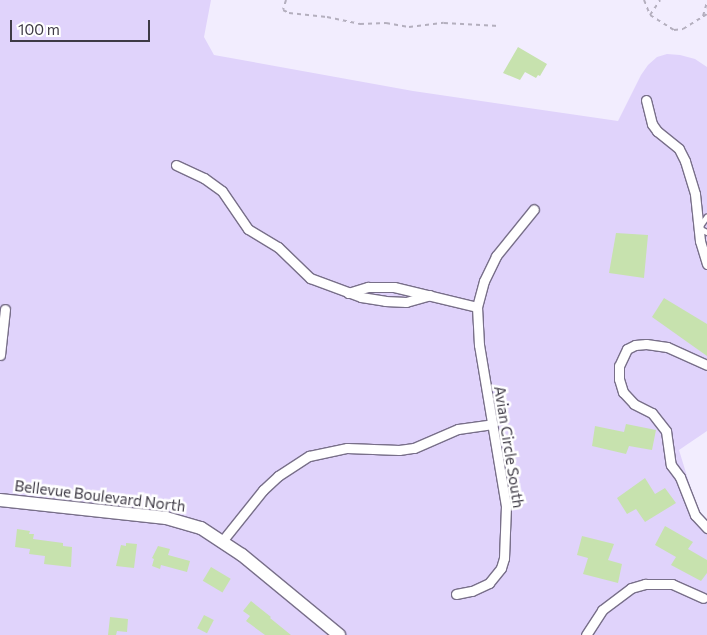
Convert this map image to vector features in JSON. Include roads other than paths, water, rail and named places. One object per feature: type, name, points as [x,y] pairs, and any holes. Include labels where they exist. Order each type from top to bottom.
[{"type":"main road","name":"Bellevue Boulevard North","points":[[0,500],[183,521],[202,528],[223,540],[339,635]]},
{"type":"street","points":[[646,100],[652,124],[657,131],[680,149],[685,161],[703,230],[702,251],[707,264]]},
{"type":"street","points":[[176,165],[204,178],[222,191],[248,229],[278,247],[310,278],[347,293],[397,302],[406,302],[430,295]]},
{"type":"street","name":"Avian Circle South","points":[[456,594],[472,591],[489,583],[501,568],[504,558],[506,506],[478,345],[477,307],[484,281],[496,256],[534,209]]},
{"type":"street","points":[[347,293],[368,287],[384,287],[430,295],[477,307]]},
{"type":"street","points":[[0,355],[5,309]]},
{"type":"street","points":[[707,365],[667,347],[646,344],[635,345],[627,349],[619,366],[619,379],[623,392],[634,404],[652,413],[666,431],[672,464],[680,477],[695,515],[707,528]]},
{"type":"street","points":[[223,540],[263,490],[278,476],[309,456],[347,448],[399,450],[414,448],[426,445],[458,429],[493,424]]},
{"type":"street","points":[[586,635],[602,610],[631,588],[645,584],[672,584],[702,598]]},
{"type":"lane","points":[[703,230],[707,217]]}]
